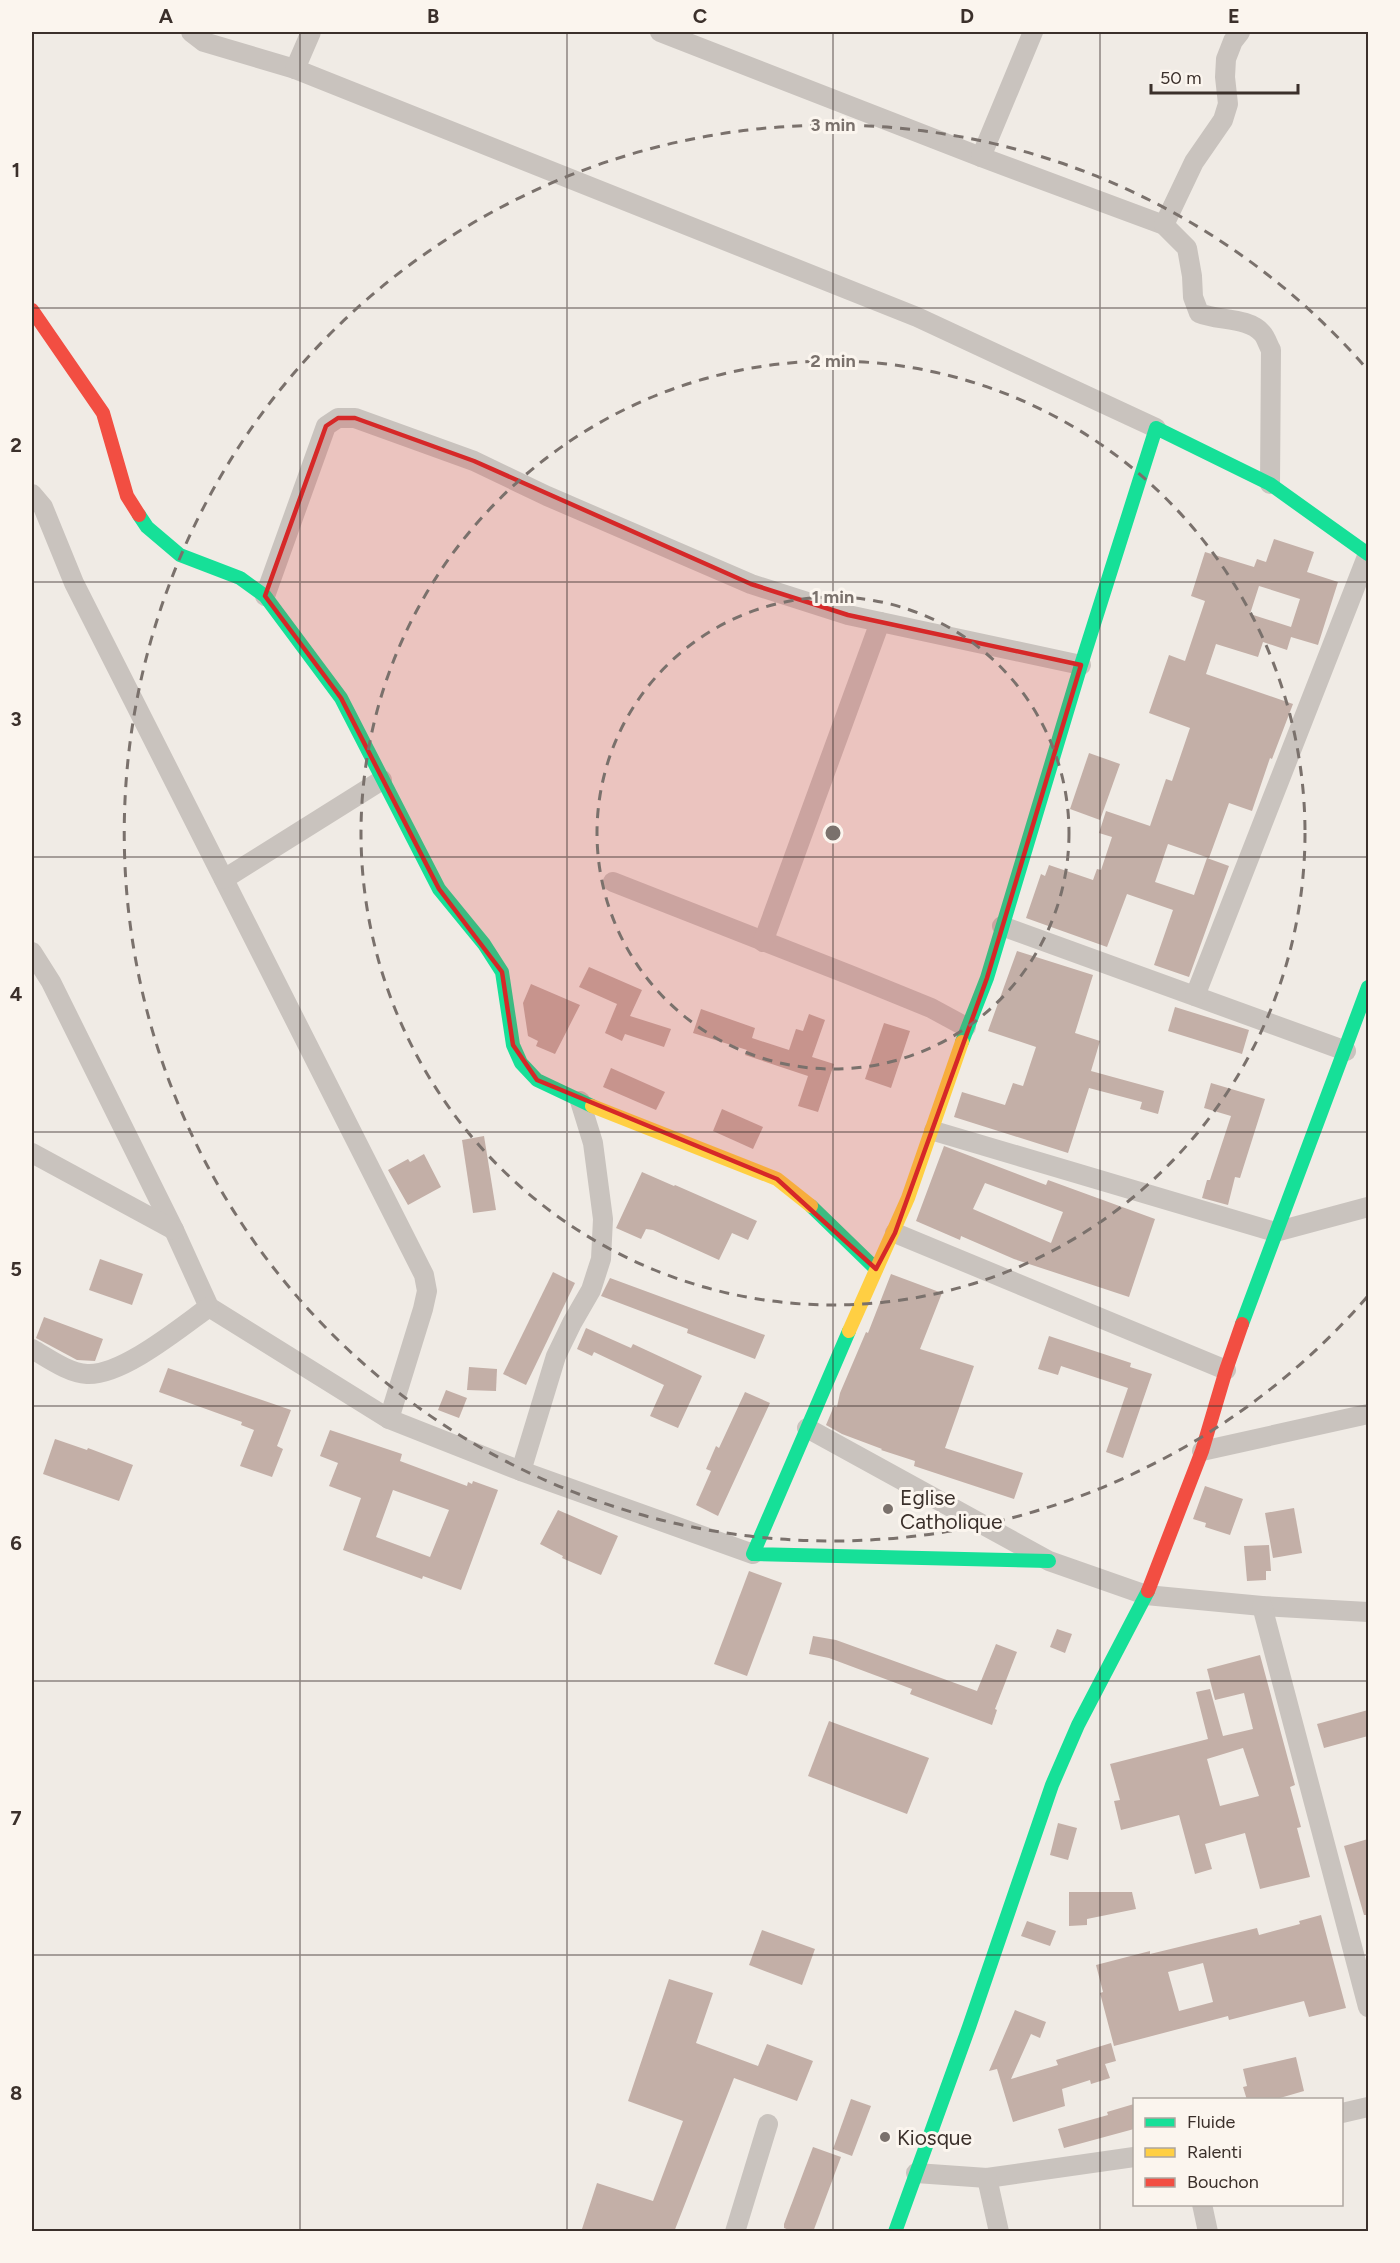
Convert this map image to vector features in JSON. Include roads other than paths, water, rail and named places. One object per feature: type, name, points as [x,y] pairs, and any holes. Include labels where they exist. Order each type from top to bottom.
[{"type":"street","points":[[191,32],[204,42],[295,69],[917,317],[1156,428],[1270,484],[1368,554],[1195,996]]},
{"type":"street","points":[[295,69],[311,32]]},
{"type":"street","points":[[660,32],[696,38],[981,157],[1164,225],[1187,248],[1193,297],[1199,313],[1211,318],[1250,324],[1263,333],[1271,350],[1270,484]]},
{"type":"street","points":[[981,157],[1033,32]]},
{"type":"street","points":[[1164,225],[1194,162],[1223,120],[1228,104],[1226,59],[1233,41],[1240,32]]},
{"type":"street","points":[[32,310],[103,413],[127,496],[147,526],[180,555],[240,578],[265,596],[340,698],[439,890],[484,944],[502,972],[513,1044],[522,1063],[537,1080],[580,1101],[777,1179],[816,1210],[876,1269]]},
{"type":"street","points":[[265,596],[326,426],[338,417],[355,418],[474,461],[547,496],[751,584],[848,615],[1081,665]]},
{"type":"street","points":[[753,1554],[876,1269],[895,1233],[934,1131],[966,1027],[987,978],[1081,665],[1156,428]]},
{"type":"street","points":[[32,494],[43,507],[74,583],[424,1275],[427,1291],[423,1309],[389,1419]]},
{"type":"street","points":[[763,942],[880,622]]},
{"type":"street","points":[[224,879],[382,780]]},
{"type":"street","points":[[613,882],[931,1008],[966,1027]]},
{"type":"street","points":[[1002,926],[1346,1051]]},
{"type":"street","points":[[32,952],[51,982],[174,1230],[209,1307],[389,1419],[521,1471],[753,1554],[1049,1561]]},
{"type":"street","points":[[895,2232],[1052,1785],[1078,1725],[1146,1595],[1202,1451],[1226,1370],[1275,1232],[1346,1051],[1368,987]]},
{"type":"street","points":[[521,1471],[556,1356],[591,1290],[601,1259],[603,1219],[593,1143],[580,1101]]},
{"type":"street","points":[[934,1131],[1275,1232],[1368,1207]]},
{"type":"street","points":[[32,1153],[174,1230]]},
{"type":"street","points":[[895,1233],[1226,1370]]},
{"type":"street","points":[[32,1349],[68,1369],[86,1374],[101,1372],[121,1366],[209,1307]]},
{"type":"street","points":[[1202,1451],[1368,1414]]},
{"type":"street","points":[[807,1428],[1049,1561],[1146,1595],[1263,1606],[1368,1612]]},
{"type":"street","points":[[1263,1606],[1368,2007]]},
{"type":"street","points":[[1343,2113],[1368,2107]]},
{"type":"street","points":[[735,2232],[768,2124]]},
{"type":"street","points":[[916,2173],[987,2178],[1133,2157]]},
{"type":"street","points":[[987,2178],[999,2232]]},
{"type":"street","points":[[1202,2206],[1208,2232]]},
{"type":"place","name":"Eglise Catholique","points":[[888,1509]]},
{"type":"place","name":"Kiosque","points":[[885,2137]]}]
